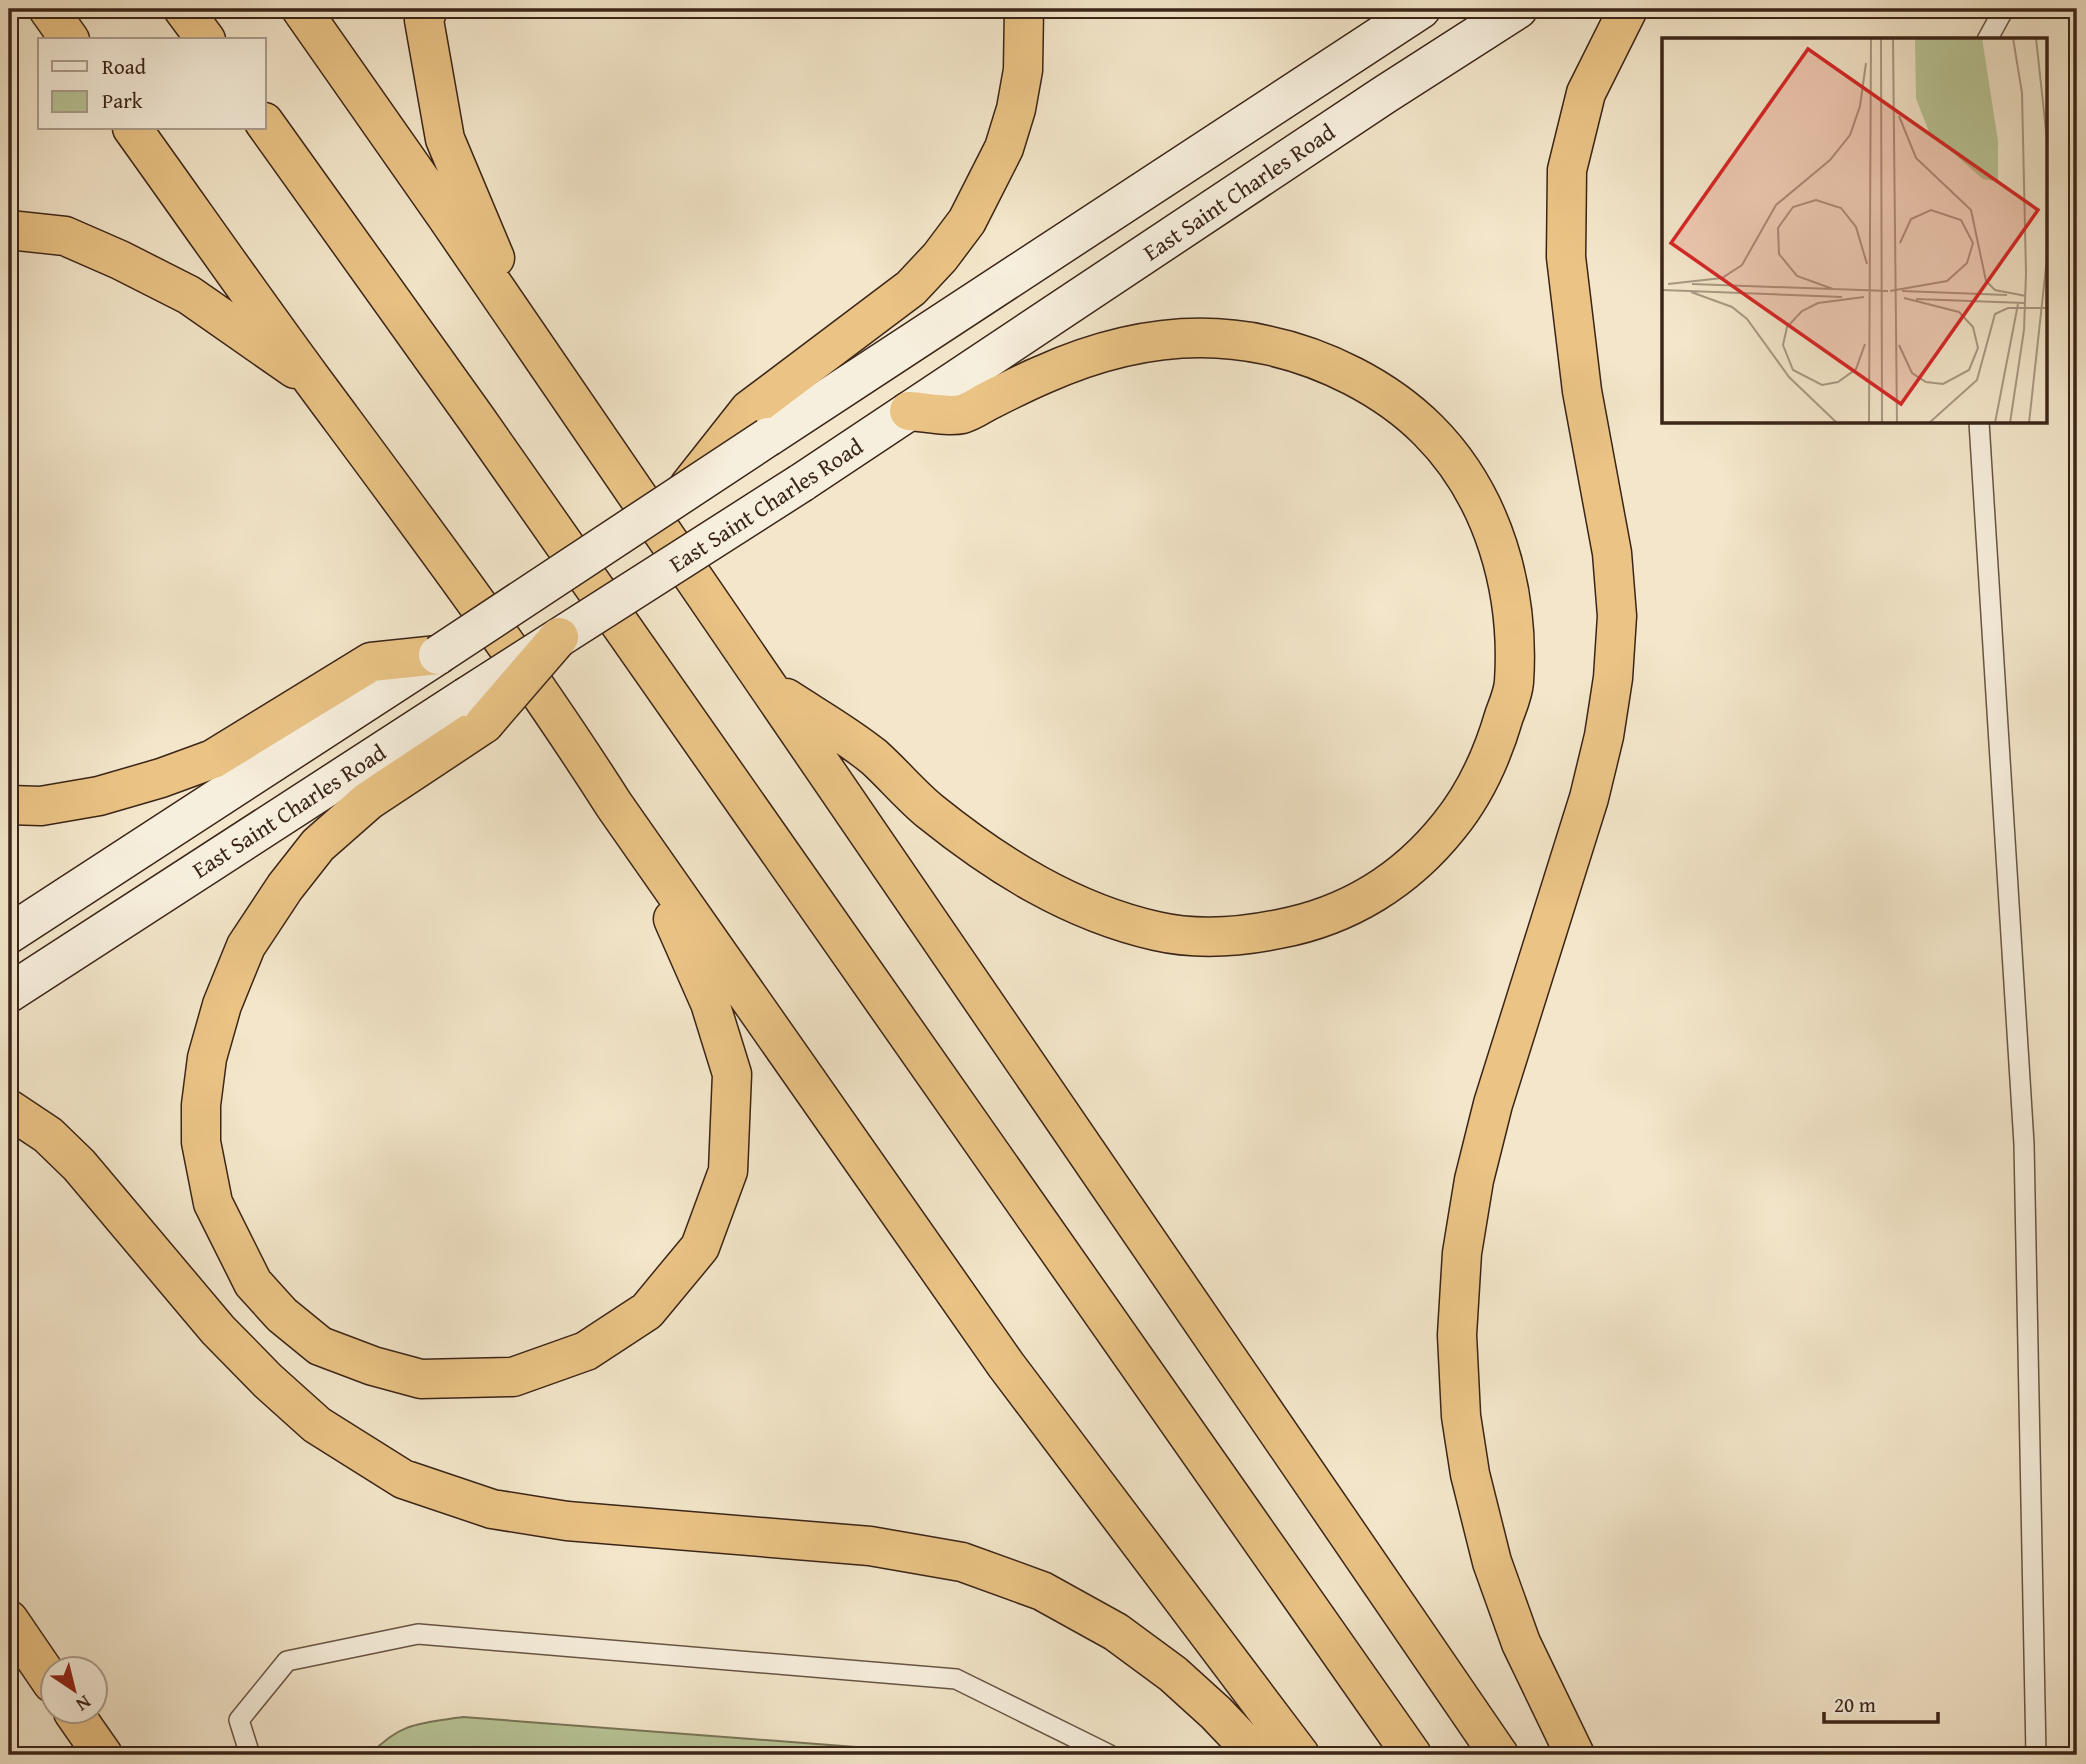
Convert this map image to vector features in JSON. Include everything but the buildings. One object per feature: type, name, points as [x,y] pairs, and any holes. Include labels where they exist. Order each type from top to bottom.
[{"type":"highway","points":[[48,9],[69,38]]},
{"type":"highway","points":[[183,9],[205,38]]},
{"type":"highway","points":[[301,9],[527,334],[1499,1755]]},
{"type":"highway","points":[[428,9],[424,20],[445,139],[527,334]]},
{"type":"highway","points":[[759,424],[911,288],[940,257],[967,221],[1004,148],[1016,109],[1023,69],[1024,9]]},
{"type":"highway","points":[[1575,1755],[1521,1643],[1492,1562],[1470,1474],[1461,1416],[1457,1335],[1462,1253],[1474,1180],[1493,1104],[1589,798],[1604,736],[1613,678],[1617,617],[1612,553],[1582,391],[1567,271],[1567,170],[1586,93],[1628,9]]},
{"type":"highway","points":[[266,125],[475,417],[1412,1755]]},
{"type":"highway","points":[[133,130],[314,382],[426,531],[1006,1365],[1300,1755]]},
{"type":"highway","points":[[9,230],[65,236],[120,260],[189,295],[314,382]]},
{"type":"highway","points":[[768,686],[871,755],[929,811],[1032,883],[1068,902],[1159,932],[1201,936],[1248,935],[1295,926],[1344,909],[1392,882],[1416,862],[1459,814],[1480,782],[1514,686],[1513,624],[1500,548],[1491,523],[1473,490],[1448,454],[1430,432],[1382,393],[1320,361],[1264,344],[1222,338],[1185,338],[1156,340],[1105,351],[1044,374],[962,414],[909,411]]},
{"type":"highway","points":[[559,637],[318,845],[285,887],[246,947],[222,1005],[207,1059],[201,1105],[201,1142],[212,1203],[253,1283],[282,1315],[320,1346],[373,1366],[421,1379],[513,1377],[586,1352],[647,1311],[700,1247],[728,1171],[732,1074],[710,1003],[670,912],[614,805]]},
{"type":"highway","points":[[9,805],[41,806],[99,796],[161,778],[213,759],[371,662],[438,655]]},
{"type":"highway","points":[[9,1109],[48,1135],[79,1166],[218,1331],[268,1381],[317,1425],[403,1479],[492,1509],[567,1521],[870,1546],[962,1562],[1042,1591],[1116,1632],[1174,1674],[1256,1755]]},
{"type":"highway","points":[[9,1620],[38,1662]]},
{"type":"highway","points":[[83,1726],[103,1755]]},
{"type":"main road","points":[[9,934],[682,494],[759,424],[1422,9]]},
{"type":"main road","name":"East Saint Charles Road","points":[[559,637],[801,484],[1384,95],[1518,9]]},
{"type":"main road","name":"East Saint Charles Road","points":[[9,992],[475,710]]},
{"type":"lane","points":[[1988,38],[2004,9]]},
{"type":"lane","points":[[1979,424],[2024,1144],[2036,1755]]},
{"type":"lane","points":[[250,1755],[239,1720],[287,1661],[418,1634],[956,1679],[1110,1755]]},
{"type":"green space","points":[[463,1717],[908,1751],[924,1755],[370,1755],[402,1730],[423,1723]]}]
